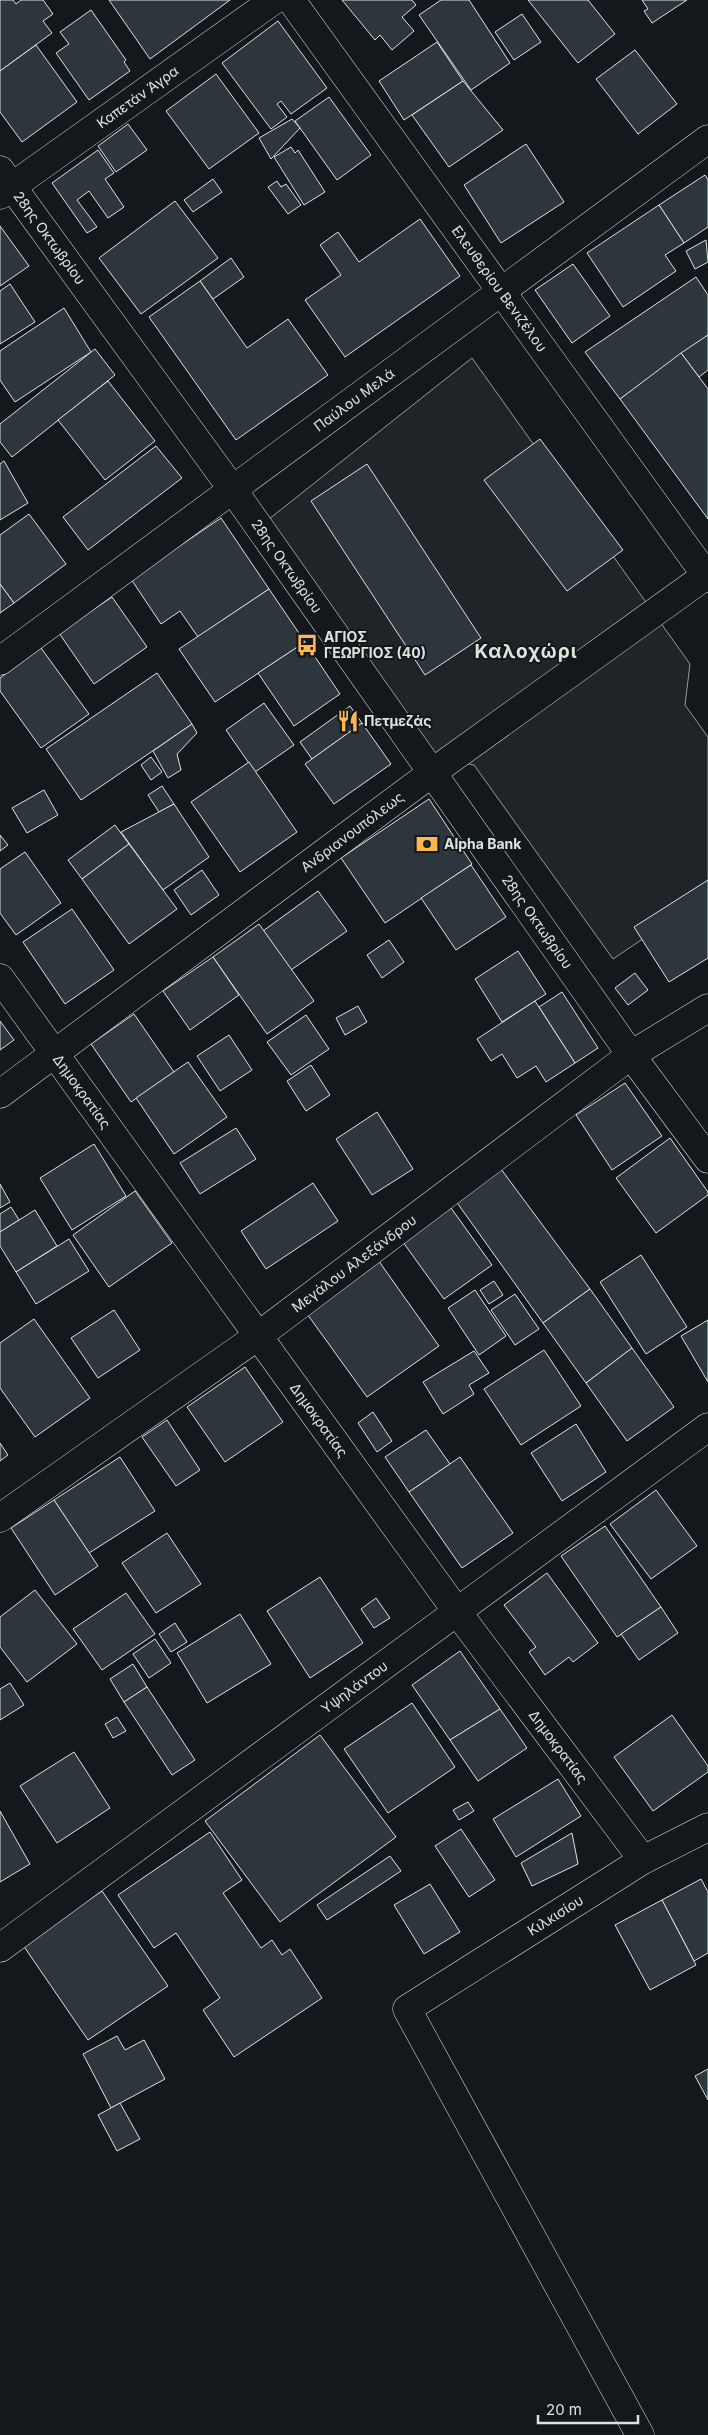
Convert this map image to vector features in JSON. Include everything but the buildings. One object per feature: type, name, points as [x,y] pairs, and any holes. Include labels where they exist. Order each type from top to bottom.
[{"type":"street","name":"Καπετάν Άγρα","points":[[4,184],[274,0]]},
{"type":"street","name":"Ελευθερίου Βενιζέλου","points":[[291,0],[707,576]]},
{"type":"street","name":"Παύλου Μελά","points":[[0,661],[708,139]]},
{"type":"street","name":"28ης Οκτωβρίου","points":[[4,184],[232,490],[434,772],[631,1055],[708,1159]]},
{"type":"street","name":"Ανδριανουπόλεως","points":[[0,1094],[434,772],[707,576]]},
{"type":"street","name":"Δημοκρατίας","points":[[0,978],[458,1612],[643,1860]]},
{"type":"street","name":"Μεγάλου Αλεξάνδρου","points":[[0,1518],[258,1336],[631,1055],[708,1008]]},
{"type":"street","name":"Υψηλάντου","points":[[0,1948],[708,1427]]},
{"type":"street","name":"Κιλκισίου","points":[[640,2435],[407,2009],[643,1860],[708,1827]]},
{"type":"shaded area","points":[[472,358],[690,664],[685,705],[708,737],[708,895],[613,959],[474,765],[432,757],[259,527]]},
{"type":"place","name":"ΑΓΙΟΣ ΓΕΩΡΓΙΟΣ (40)","points":[[307,645]]},
{"type":"place","name":"Πετμεζάς","points":[[348,721]]},
{"type":"place","name":"Alpha Bank","points":[[427,844]]},
{"type":"district","name":"Καλοχώρι","points":[[526,651]]}]
